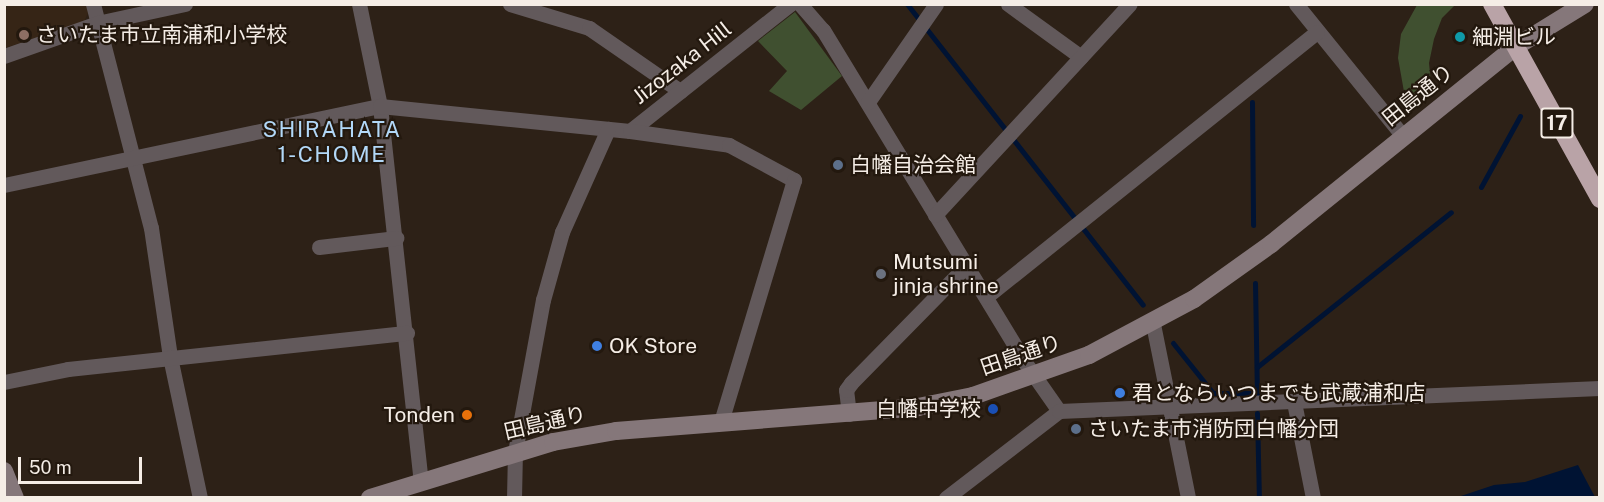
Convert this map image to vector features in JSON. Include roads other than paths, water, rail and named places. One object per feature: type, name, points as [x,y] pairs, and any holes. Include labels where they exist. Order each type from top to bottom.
[{"type":"highway","name":"17","points":[[1492,4],[1599,199]]},
{"type":"main road","name":"田島通り","points":[[371,497],[515,452],[616,431],[849,414],[973,396],[1033,376],[1152,324],[1271,244],[1515,47],[1585,4]]},
{"type":"main road","points":[[4,471],[15,498]]},
{"type":"street","points":[[93,4],[131,158],[151,228],[170,357],[200,498]]},
{"type":"street","points":[[4,56],[97,23],[185,4]]},
{"type":"street","points":[[359,4],[380,106],[407,333],[421,481]]},
{"type":"street","points":[[510,4],[588,28],[680,91]]},
{"type":"street","points":[[868,102],[936,4]]},
{"type":"street","points":[[1008,4],[1082,57]]},
{"type":"street","points":[[935,215],[1130,4]]},
{"type":"street","points":[[1296,4],[1403,136]]},
{"type":"street","points":[[792,5],[823,30],[1033,376],[1059,411]]},
{"type":"street","name":"Jizozaka Hill","points":[[630,131],[792,5]]},
{"type":"street","points":[[986,297],[1317,32]]},
{"type":"street","points":[[4,184],[380,106],[630,131],[729,145],[794,180],[721,422]]},
{"type":"street","points":[[514,498],[515,452],[543,300],[562,232],[608,129]]},
{"type":"street","points":[[319,247],[396,238]]},
{"type":"street","points":[[849,414],[846,390],[850,383],[967,265]]},
{"type":"street","points":[[1152,324],[1171,406],[1188,498]]},
{"type":"street","points":[[4,382],[68,369],[407,333]]},
{"type":"street","points":[[946,498],[1059,411],[1599,388]]},
{"type":"street","points":[[1294,402],[1312,498]]},
{"type":"water","points":[[1578,465],[1595,497],[1458,497],[1494,485],[1525,482]]},
{"type":"waterway","points":[[907,4],[1143,305]]},
{"type":"waterway","points":[[1252,102],[1253,225]]},
{"type":"waterway","points":[[1481,187],[1520,116]]},
{"type":"waterway","points":[[1257,367],[1451,212]]},
{"type":"waterway","points":[[1255,283],[1257,394]]},
{"type":"waterway","points":[[1173,343],[1213,393],[1257,393]]},
{"type":"waterway","points":[[1257,413],[1259,498]]},
{"type":"place","name":"さいたま市立南浦和小学校","points":[[24,35]]},
{"type":"place","name":"細淵ビル","points":[[1460,37]]},
{"type":"place","name":"白幡自治会館","points":[[838,165]]},
{"type":"place","name":"Mutsumi jinja shrine","points":[[881,274]]},
{"type":"place","name":"OK Store","points":[[597,346]]},
{"type":"place","name":"君とならいつまでも武蔵浦和店","points":[[1120,393]]},
{"type":"place","name":"白幡中学校","points":[[993,409]]},
{"type":"place","name":"Tonden","points":[[467,415]]},
{"type":"place","name":"さいたま市消防団白幡分団","points":[[1076,429]]},
{"type":"district","name":"SHIRAHATA 1-CHOME","points":[[332,142]]}]
